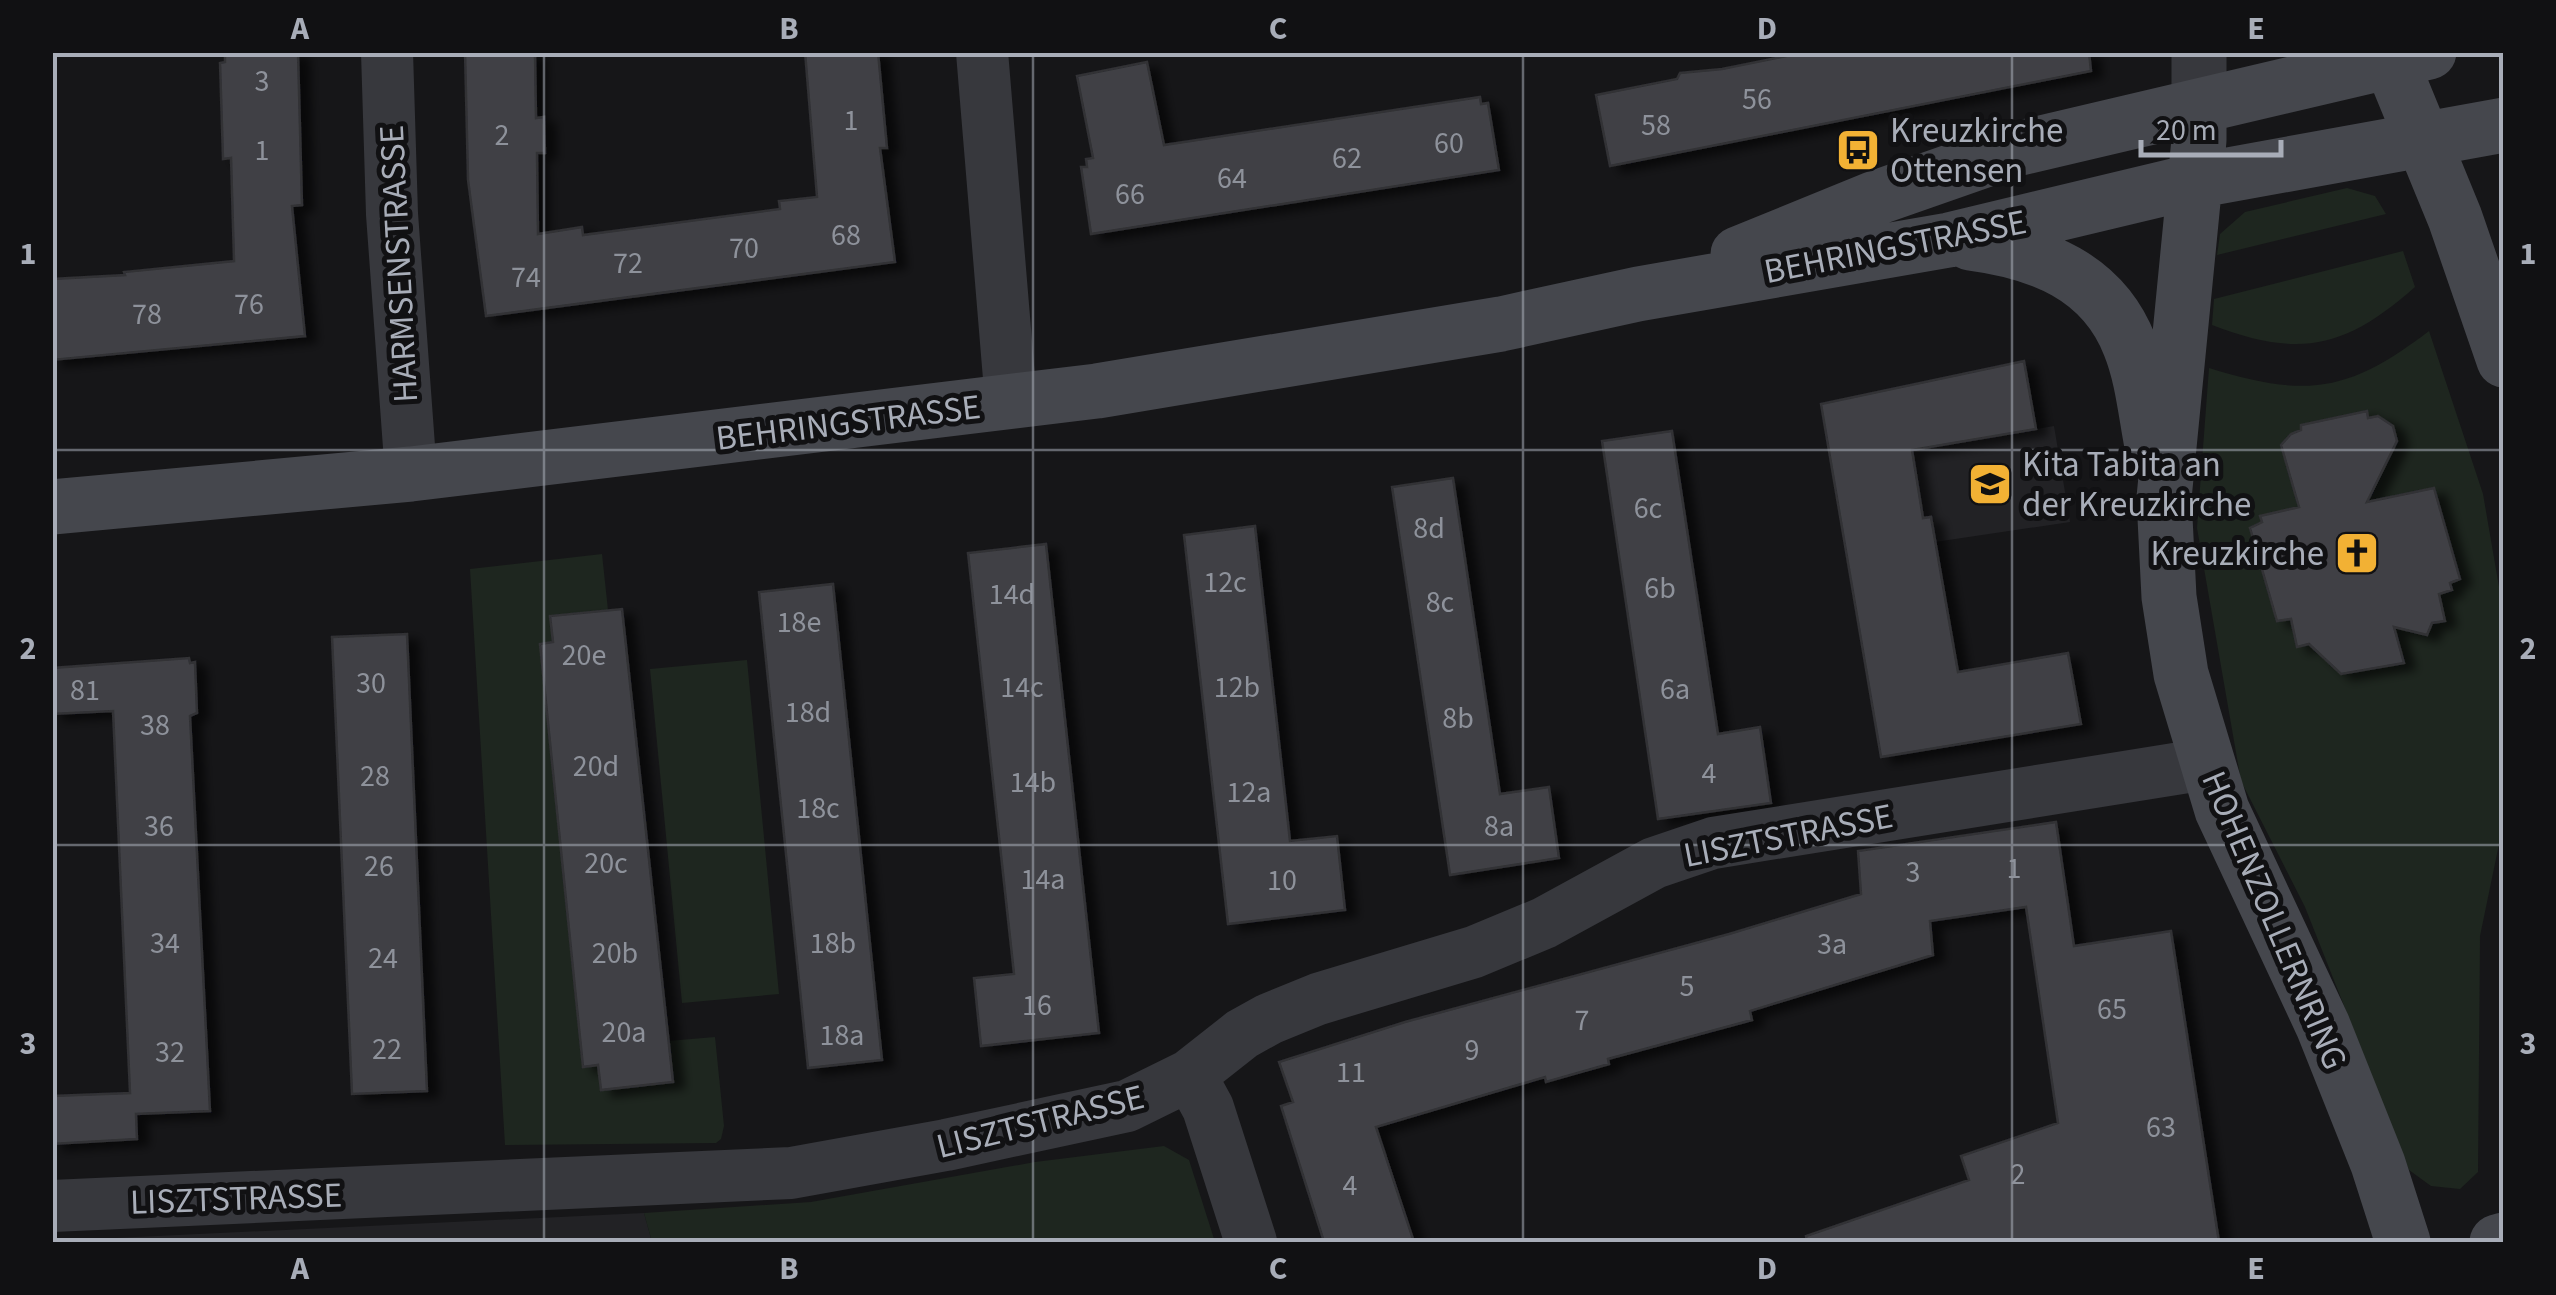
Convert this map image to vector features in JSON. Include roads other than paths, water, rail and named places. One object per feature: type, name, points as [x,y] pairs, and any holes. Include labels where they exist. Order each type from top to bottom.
[{"type":"main road","name":"BEHRINGSTRASSE","points":[[1638,294],[1873,200],[2016,149],[2402,56]]},
{"type":"main road","points":[[2402,56],[2423,139],[2504,360]]},
{"type":"main road","name":"HOHENZOLLERNRING","points":[[2199,106],[2164,498],[2169,597],[2181,674],[2222,810],[2323,1026],[2378,1164],[2403,1242]]},
{"type":"main road","name":"BEHRINGSTRASSE","points":[[52,507],[411,474],[1011,402],[1482,327],[1638,294],[1948,240],[2195,181],[2504,124]]},
{"type":"main road","points":[[1948,240],[2040,256],[2082,282],[2110,308],[2130,346],[2164,498]]},
{"type":"street","name":"HARMSENSTRASSE","points":[[387,52],[392,214],[411,474]]},
{"type":"street","points":[[982,52],[1011,402]]},
{"type":"street","name":"HOHENZOLLERNRING","points":[[2198,52],[2199,106]]},
{"type":"street","name":"LISZTSTRASSE","points":[[52,1206],[792,1173],[946,1145],[1127,1106],[1190,1075],[1242,1034],[1269,1019],[1474,952],[1544,923],[1654,863],[1714,844],[2206,764]]},
{"type":"street","points":[[1190,1075],[1208,1108],[1251,1242]]},
{"type":"place","name":"Kreuzkirche Ottensen","points":[[1858,150]]},
{"type":"place","name":"Kita Tabita an der Kreuzkirche","points":[[1990,484]]},
{"type":"place","name":"Kreuzkirche","points":[[2357,553]]}]
